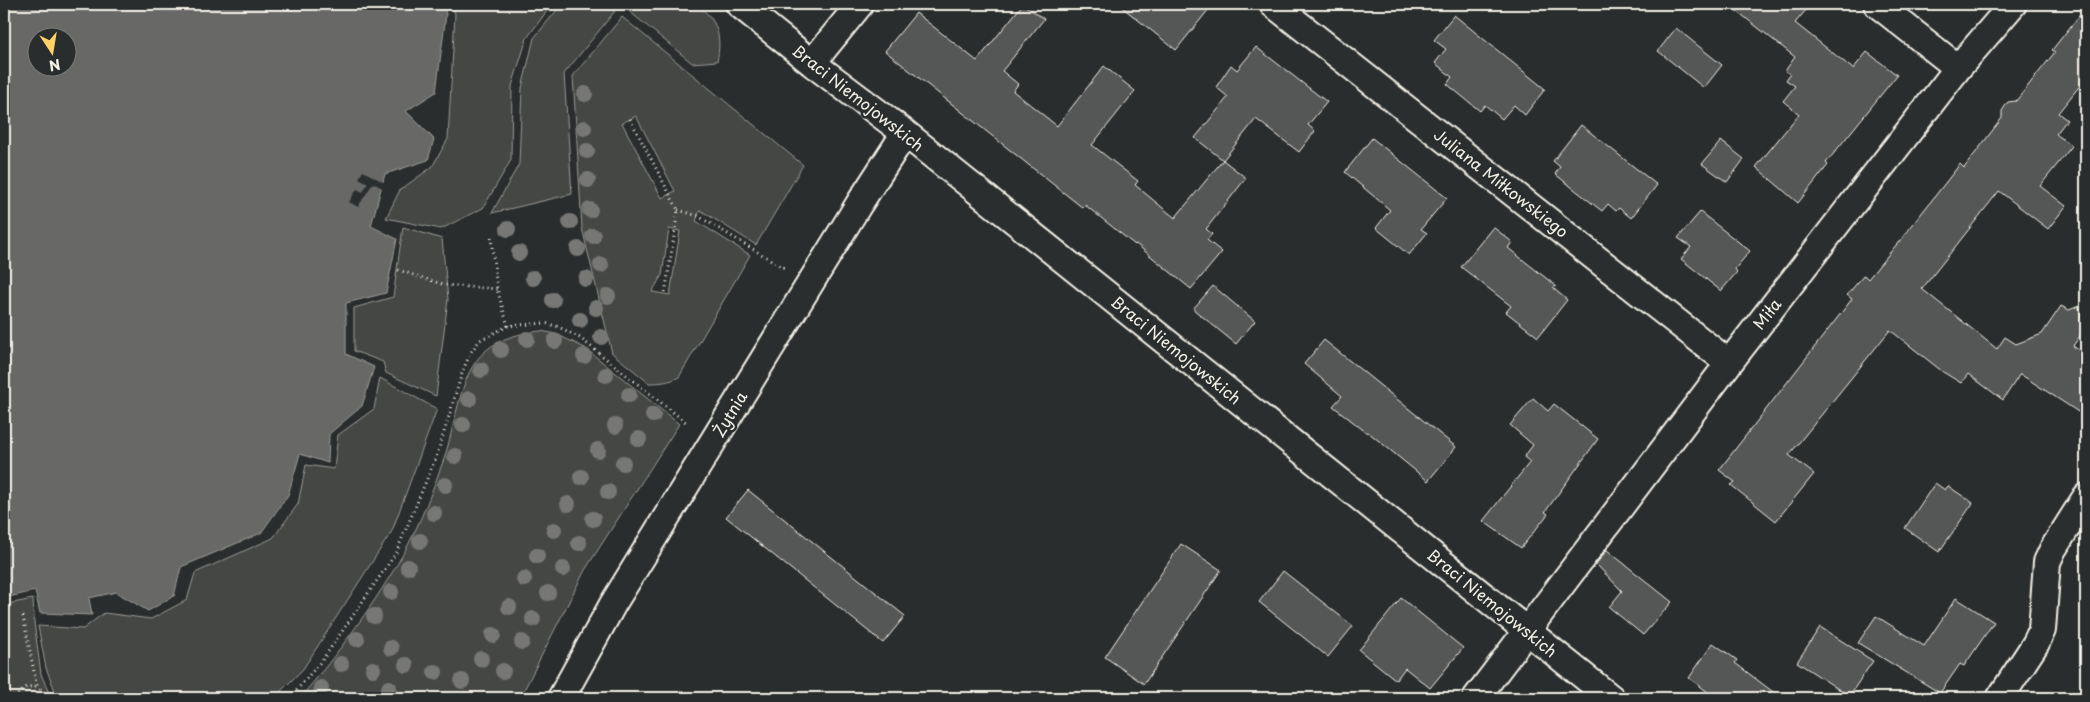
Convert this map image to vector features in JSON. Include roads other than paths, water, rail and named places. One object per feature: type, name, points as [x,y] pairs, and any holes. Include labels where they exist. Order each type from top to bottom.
[{"type":"street","name":"Braci Niemojowskich","points":[[738,4],[905,133],[1611,698]]},
{"type":"street","points":[[812,63],[860,4]]},
{"type":"street","name":"Juliana Miłkowskiego","points":[[1274,4],[1729,363]]},
{"type":"street","points":[[1877,4],[1958,68]]},
{"type":"street","name":"Miła","points":[[1476,698],[1729,363],[1958,68],[2013,4]]},
{"type":"street","name":"Żytnia","points":[[561,698],[613,604],[810,283],[905,133]]},
{"type":"street","points":[[2000,698],[2036,643],[2042,630],[2047,562],[2053,549],[2086,497]]}]
